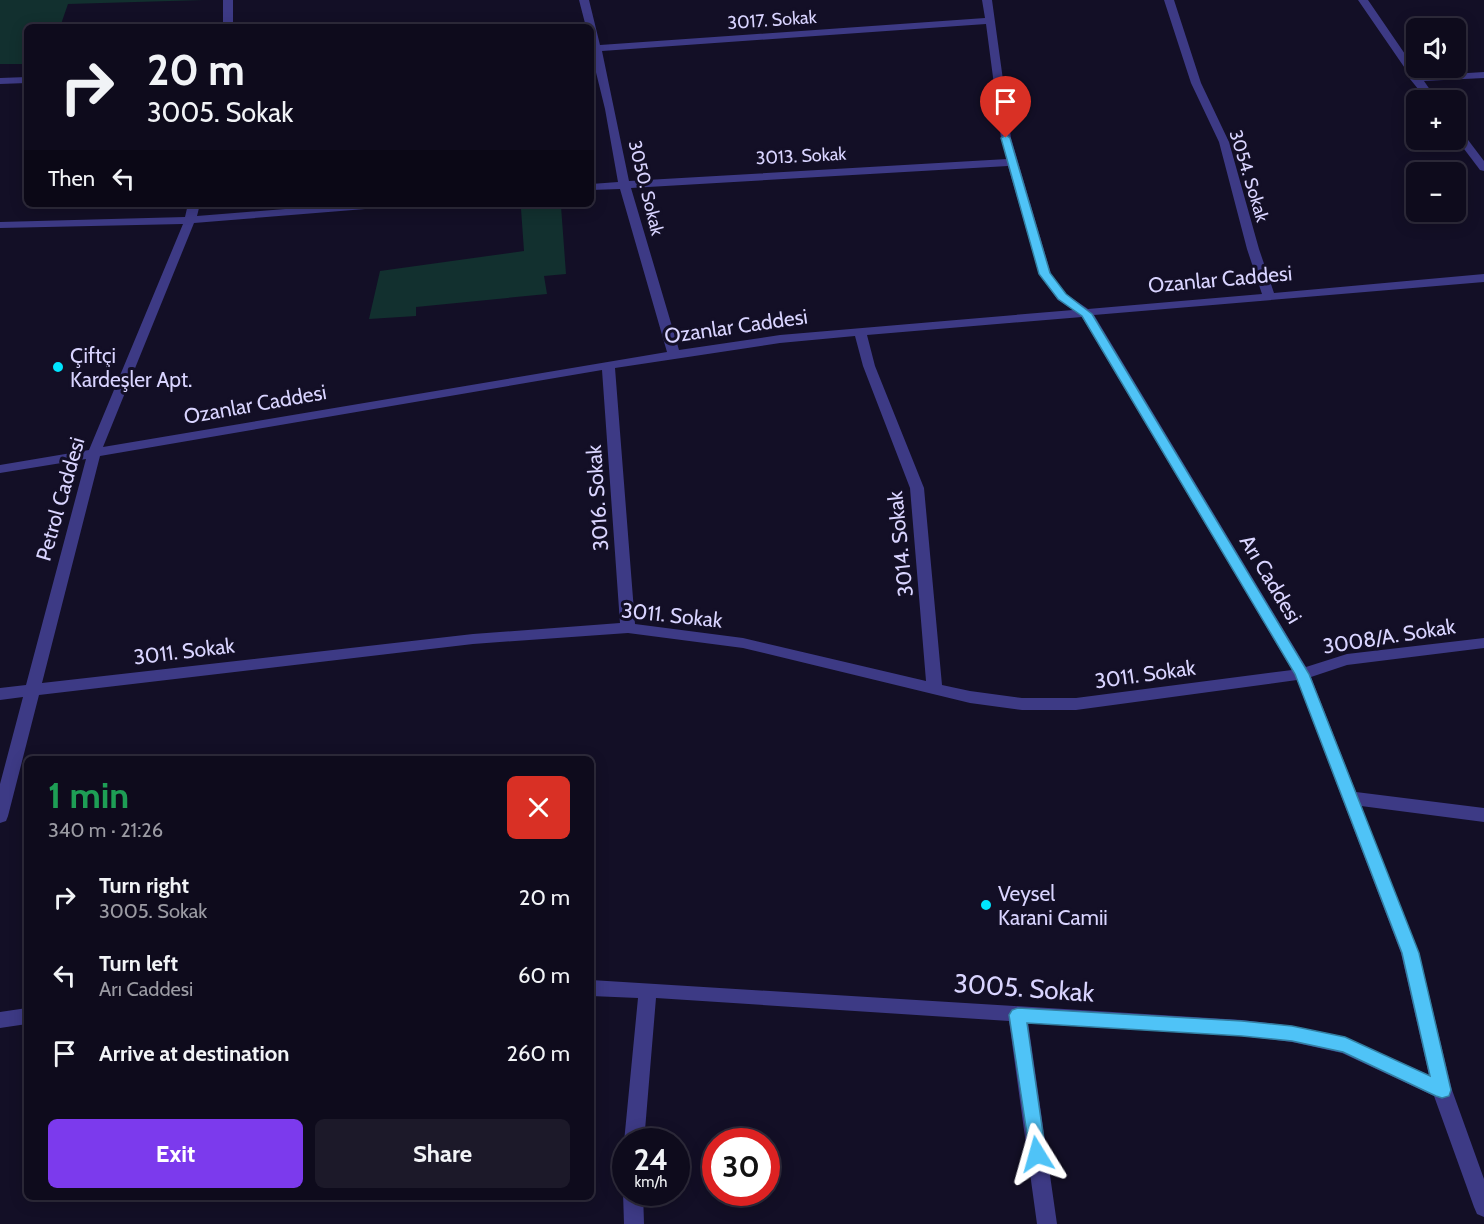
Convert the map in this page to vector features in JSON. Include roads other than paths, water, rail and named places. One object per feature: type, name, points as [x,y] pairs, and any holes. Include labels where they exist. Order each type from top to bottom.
[{"type":"street","points":[[228,0],[228,24]]},
{"type":"street","name":"3050. Sokak","points":[[584,0],[590,24]]},
{"type":"street","name":"Arı Caddesi","points":[[987,0],[1006,138],[1045,274],[1062,297],[1086,314],[1302,674],[1410,953],[1442,1090],[1484,1207]]},
{"type":"street","name":"3054. Sokak","points":[[1169,0],[1197,83],[1224,142],[1253,249],[1269,295]]},
{"type":"street","points":[[1363,0],[1424,90]]},
{"type":"street","name":"3017. Sokak","points":[[594,49],[990,21]]},
{"type":"street","name":"3050. Sokak","points":[[594,49],[624,184],[674,355]]},
{"type":"street","points":[[1415,79],[1484,75]]},
{"type":"street","points":[[0,81],[24,80]]},
{"type":"street","points":[[1466,144],[1484,168]]},
{"type":"street","name":"3013. Sokak","points":[[594,187],[1013,162]]},
{"type":"street","name":"Petrol Caddesi","points":[[0,816],[94,453],[190,220],[193,207]]},
{"type":"street","points":[[0,225],[190,220],[352,207]]},
{"type":"street","name":"Ozanlar Caddesi","points":[[0,468],[608,364],[780,339],[1484,278]]},
{"type":"street","name":"3014. Sokak","points":[[860,332],[869,366],[917,488],[935,689]]},
{"type":"street","name":"3016. Sokak","points":[[608,364],[628,628]]},
{"type":"street","name":"3011. Sokak","points":[[0,694],[473,639],[628,628],[743,643],[970,697],[1022,704],[1076,705],[1302,674]]},
{"type":"street","name":"3008/A. Sokak","points":[[1302,674],[1347,660],[1484,643]]},
{"type":"street","points":[[1351,798],[1484,815]]},
{"type":"street","name":"3005. Sokak","points":[[594,988],[1242,1028],[1292,1034],[1345,1045],[1442,1090]]},
{"type":"street","points":[[635,1128],[648,990]]},
{"type":"street","points":[[1018,1015],[1047,1224]]},
{"type":"street","points":[[0,1020],[24,1016]]},
{"type":"street","points":[[633,1206],[634,1224]]},
{"type":"place","name":"Çiftçi Kardeşler Apt.","points":[[58,367]]},
{"type":"place","name":"Veysel Karani Camii","points":[[986,905]]}]
